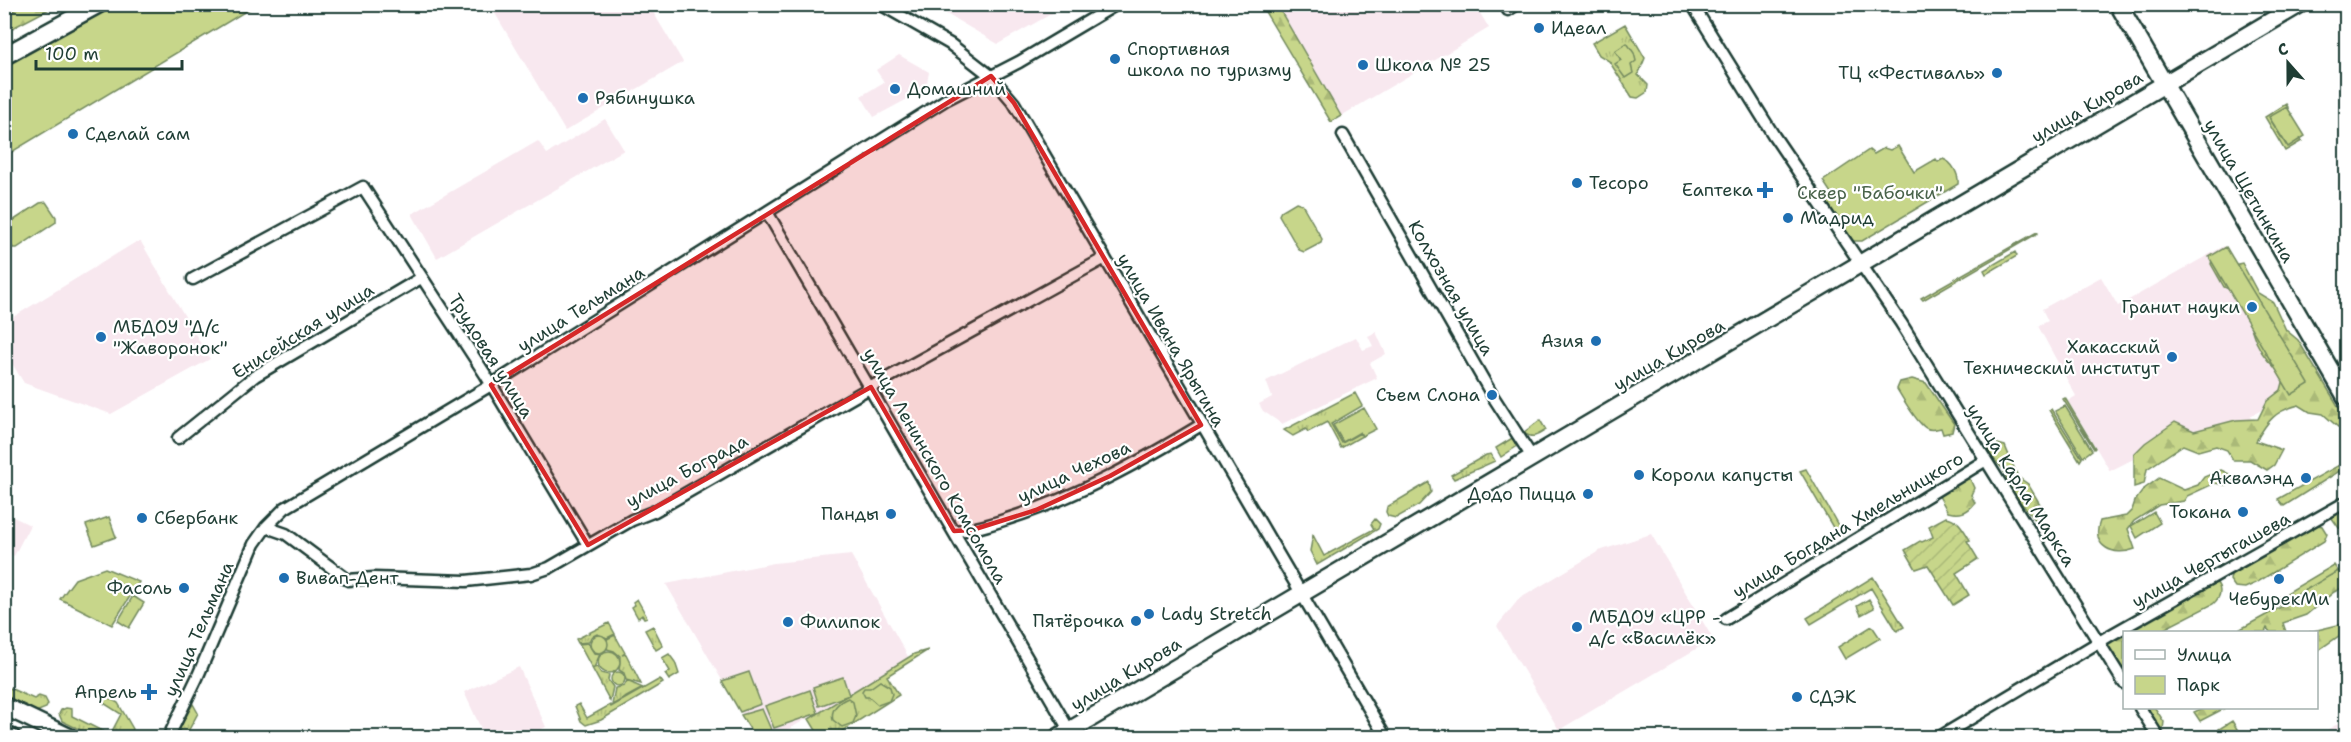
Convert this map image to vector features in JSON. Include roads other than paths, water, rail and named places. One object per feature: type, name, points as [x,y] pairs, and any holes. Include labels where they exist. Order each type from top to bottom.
[{"type":"main road","points":[[4,56],[99,4]]},
{"type":"main road","name":"улица Щетинкина","points":[[2118,4],[2346,396]]},
{"type":"main road","name":"улица Кирова","points":[[1067,735],[1301,593],[2300,4]]},
{"type":"main road","points":[[4,706],[71,738]]},
{"type":"main road","points":[[4,734],[12,738]]},
{"type":"street","name":"улица Ивана Ярыгина","points":[[880,4],[950,44],[991,76],[1014,103],[1386,738]]},
{"type":"street","name":"улица Тельмана","points":[[168,738],[197,678],[254,544],[278,514],[299,498],[492,385],[947,99],[1117,4]]},
{"type":"street","name":"улица Карла Маркса","points":[[1692,4],[1774,136],[1901,323],[2123,681]]},
{"type":"street","name":"Колхозная улица","points":[[1343,135],[1492,395],[1532,457]]},
{"type":"street","name":"Трудовая улица","points":[[193,279],[363,187],[492,385],[588,545]]},
{"type":"street","name":"улица Ленинского Комсомола","points":[[767,212],[954,531],[1067,735]]},
{"type":"street","name":"улица Бограда","points":[[266,527],[286,534],[348,580],[374,578],[466,580],[521,576],[539,572],[632,520],[655,511],[871,387],[1105,258]]},
{"type":"street","name":"Енисейская улица","points":[[178,438],[255,376],[421,278]]},
{"type":"street","name":"улица Чехова","points":[[954,531],[972,530],[1036,510],[1110,476],[1201,425]]},
{"type":"street","name":"улица Богдана Хмельницкого","points":[[1726,619],[1986,460]]},
{"type":"street","name":"улица Чертыгашева","points":[[1938,738],[2099,642],[2346,502]]},
{"type":"street","points":[[2141,709],[2159,738]]},
{"type":"place","name":"Идеал","points":[[1539,28]]},
{"type":"place","name":"Спортивная школа по туризму","points":[[1115,59]]},
{"type":"place","name":"Школа № 25","points":[[1363,65]]},
{"type":"place","name":"ТЦ «Фестиваль»","points":[[1997,73]]},
{"type":"place","name":"Домашний","points":[[895,89]]},
{"type":"place","name":"Рябинушка","points":[[583,98]]},
{"type":"place","name":"Сделай сам","points":[[73,134]]},
{"type":"place","name":"Тесоро","points":[[1577,183]]},
{"type":"place","name":"Еаптека","points":[[1765,190]]},
{"type":"place","name":"Мадрид","points":[[1788,218]]},
{"type":"place","name":"Гранит науки","points":[[2252,307]]},
{"type":"place","name":"МБДОУ \"Д/с \"Жаворонок\"","points":[[101,337]]},
{"type":"place","name":"Азия","points":[[1596,341]]},
{"type":"place","name":"Хакасский Технический институт","points":[[2172,357]]},
{"type":"place","name":"Съем Слона","points":[[1492,395]]},
{"type":"place","name":"Короли капусты","points":[[1639,475]]},
{"type":"place","name":"Аквалэнд","points":[[2306,478]]},
{"type":"place","name":"Додо Пицца","points":[[1588,494]]},
{"type":"place","name":"Токана","points":[[2243,512]]},
{"type":"place","name":"Панды","points":[[891,514]]},
{"type":"place","name":"Сбербанк","points":[[142,518]]},
{"type":"place","name":"Вивап-Дент","points":[[284,578]]},
{"type":"place","name":"ЧебурекМи","points":[[2279,579]]},
{"type":"place","name":"Фасоль","points":[[184,588]]},
{"type":"place","name":"Lady Stretch","points":[[1149,614]]},
{"type":"place","name":"Пятёрочка","points":[[1136,621]]},
{"type":"place","name":"Филипок","points":[[788,622]]},
{"type":"place","name":"МБДОУ «ЦРР - д/с «Василёк»","points":[[1577,627]]},
{"type":"place","name":"Апрель","points":[[149,692]]},
{"type":"place","name":"СДЭК","points":[[1797,697]]},
{"type":"park label","name":"Сквер \"Бабочки\"","points":[[1870,193]]}]
